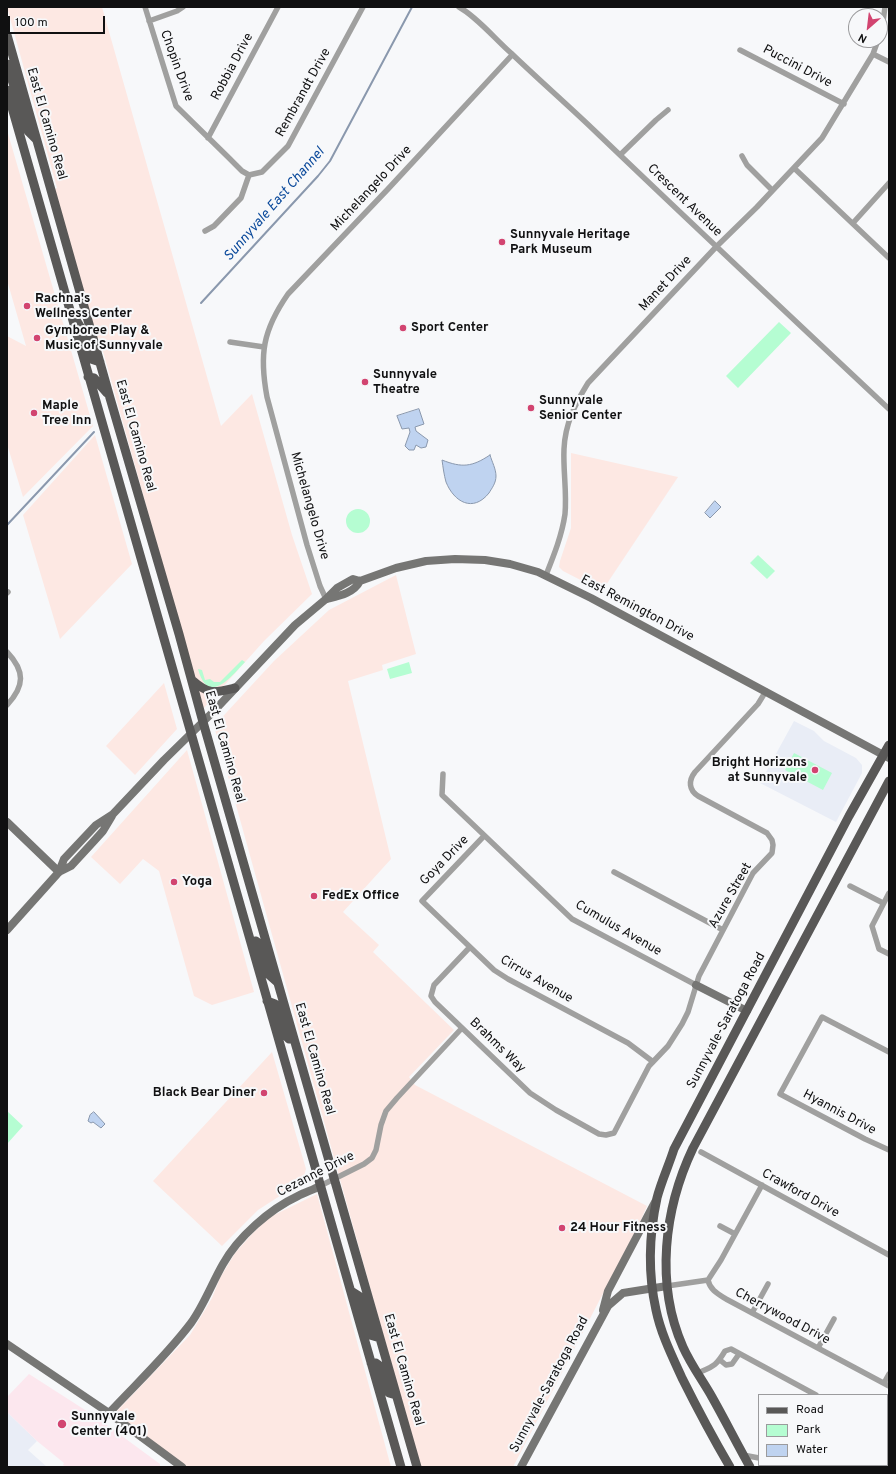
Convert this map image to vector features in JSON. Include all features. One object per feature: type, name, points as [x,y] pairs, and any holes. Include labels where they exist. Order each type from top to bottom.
[{"type":"main road","name":"East El Camino Real","points":[[7,35],[9,49],[37,140],[417,1467]]},
{"type":"main road","points":[[7,64],[28,131],[37,140]]},
{"type":"main road","points":[[7,90],[401,1467]]},
{"type":"main road","points":[[70,310],[81,328],[91,358],[100,362]]},
{"type":"main road","points":[[88,377],[94,378],[110,398]]},
{"type":"main road","name":"East Remington Drive","points":[[7,930],[59,872],[64,859],[96,825],[113,814],[295,625],[326,600],[341,596],[357,587],[360,580],[410,564],[455,559],[499,562],[546,575],[592,598],[886,756]]},
{"type":"main road","points":[[192,680],[203,689],[210,692],[218,692],[235,688]]},
{"type":"main road","name":"Sunnyvale-Saratoga Road","points":[[602,1315],[608,1291],[657,1196],[674,1149],[856,804],[886,756],[889,745]]},
{"type":"main road","points":[[750,1467],[684,1348],[672,1316],[667,1286],[668,1228],[675,1194],[685,1164],[889,780]]},
{"type":"main road","points":[[7,822],[59,872]]},
{"type":"main road","points":[[251,942],[256,941],[260,944],[268,974],[279,985]]},
{"type":"main road","name":"Cumulus Avenue","points":[[696,985],[747,1011]]},
{"type":"main road","points":[[267,1001],[275,1004],[284,1034],[289,1039],[294,1039]]},
{"type":"main road","name":"Cezanne Drive","points":[[109,1412],[192,1322],[223,1264],[251,1229],[288,1201],[320,1186]]},
{"type":"main road","points":[[657,1196],[651,1246],[652,1289],[656,1312],[666,1345],[702,1417],[730,1467]]},
{"type":"main road","name":"Sunnyvale-Saratoga Road","points":[[521,1467],[608,1306],[623,1293],[667,1286]]},
{"type":"main road","points":[[351,1291],[359,1296],[370,1335],[380,1338]]},
{"type":"main road","points":[[7,1344],[109,1412],[178,1466]]},
{"type":"main road","points":[[371,1363],[376,1363],[380,1366],[388,1393],[396,1395]]},
{"type":"street","name":"Chopin Drive","points":[[145,7],[176,106],[242,171],[249,175]]},
{"type":"street","points":[[149,21],[177,11],[183,7]]},
{"type":"street","name":"Robbia Drive","points":[[208,138],[278,7]]},
{"type":"street","name":"Rembrandt Drive","points":[[249,175],[262,172],[288,146],[363,7]]},
{"type":"street","name":"Crescent Avenue","points":[[462,8],[748,275],[889,410]]},
{"type":"street","name":"Manet Drive","points":[[546,575],[563,524],[566,496],[564,450],[566,433],[575,403],[588,383],[716,246],[822,138],[844,104],[875,48]]},
{"type":"street","name":"Puccini Drive","points":[[740,50],[844,104]]},
{"type":"street","points":[[873,54],[889,62]]},
{"type":"street","name":"Michelangelo Drive","points":[[326,600],[307,545],[267,397],[263,375],[264,347],[268,329],[272,319],[288,294],[512,55]]},
{"type":"street","points":[[620,155],[668,110]]},
{"type":"street","points":[[742,156],[747,166],[772,190]]},
{"type":"street","points":[[794,168],[889,258]]},
{"type":"street","points":[[205,231],[214,226],[241,198],[249,175]]},
{"type":"street","points":[[852,223],[889,183]]},
{"type":"street","points":[[230,342],[264,347]]},
{"type":"street","points":[[7,652],[16,662],[21,679],[15,696],[7,705]]},
{"type":"street","name":"Azure Street","points":[[609,1135],[614,1133],[652,1061],[668,1046],[682,1024],[688,1012],[699,976],[723,930],[756,870],[772,853],[773,845],[770,836],[762,830],[698,796],[690,787],[690,781],[695,772],[758,704],[766,692]]},
{"type":"street","name":"Cumulus Avenue","points":[[443,774],[442,795],[572,919],[696,985]]},
{"type":"street","name":"Goya Drive","points":[[422,901],[484,836]]},
{"type":"street","points":[[614,872],[723,930]]},
{"type":"street","points":[[850,886],[883,903]]},
{"type":"street","points":[[889,893],[872,926],[879,949],[889,954]]},
{"type":"street","name":"Cirrus Avenue","points":[[422,901],[494,970],[508,979],[628,1043],[652,1061]]},
{"type":"street","name":"Brahms Way","points":[[470,947],[434,986],[431,996],[435,1002],[523,1086],[543,1102],[599,1134],[609,1135]]},
{"type":"street","name":"Hyannis Drive","points":[[889,1052],[822,1017],[780,1094],[889,1150]]},
{"type":"street","name":"Cezanne Drive","points":[[320,1186],[364,1164],[372,1158],[376,1150],[381,1125],[386,1111],[396,1098],[462,1028]]},
{"type":"street","name":"Crawford Drive","points":[[701,1152],[889,1254]]},
{"type":"street","points":[[667,1286],[708,1280],[762,1185]]},
{"type":"street","points":[[720,1226],[735,1234]]},
{"type":"street","name":"Cherrywood Drive","points":[[708,1280],[709,1285],[717,1294],[887,1385]]},
{"type":"street","points":[[752,1313],[768,1284]]},
{"type":"street","points":[[818,1348],[834,1319]]},
{"type":"street","points":[[698,1373],[714,1365],[720,1360],[724,1353],[728,1350],[732,1350],[814,1394]]},
{"type":"street","points":[[720,1360],[726,1365],[732,1364],[739,1354]]},
{"type":"street","points":[[887,1385],[889,1374]]},
{"type":"street","points":[[743,1455],[758,1458]]},
{"type":"shaded area","points":[[7,7],[102,7],[221,426],[252,394],[292,535],[312,594],[264,641],[203,709],[99,337],[95,343],[52,190],[57,188]]},
{"type":"shaded area","points":[[7,130],[93,426],[23,497],[7,444],[7,336],[26,346],[7,280]]},
{"type":"shaded area","points":[[95,435],[132,564],[60,639],[23,515]]},
{"type":"shaded area","points":[[571,453],[678,477],[602,591],[563,571],[559,567],[571,528]]},
{"type":"shaded area","points":[[396,575],[416,654],[382,665],[383,670],[348,681],[391,859],[343,912],[379,945],[373,952],[454,1030],[409,1077],[415,1085],[647,1206],[513,1467],[420,1467],[214,726],[274,661],[329,610]]},
{"type":"shaded area","points":[[164,683],[177,729],[135,775],[106,746]]},
{"type":"shaded area","name":"Bright Horizons at Sunnyvale","points":[[794,721],[814,731],[824,741],[856,758],[862,765],[862,773],[836,822],[760,783]]},
{"type":"shaded area","points":[[187,750],[254,992],[212,1005],[194,996],[159,871],[143,859],[120,884],[91,857]]},
{"type":"shaded area","points":[[272,1052],[306,1169],[300,1183],[258,1210],[222,1246],[153,1181]]},
{"type":"shaded area","points":[[317,1194],[391,1467],[186,1467],[115,1413],[190,1335],[212,1298],[220,1278],[235,1253],[253,1233],[270,1217]]},
{"type":"shaded area","name":"Sunnyvale Center (401)","points":[[29,1374],[96,1417],[160,1464],[160,1467],[66,1467],[63,1465],[64,1463],[37,1441],[7,1412],[7,1397]]},
{"type":"shaded area","points":[[7,1412],[37,1441],[28,1450],[47,1467],[7,1467]]},
{"type":"green space","points":[[779,322],[791,333],[738,388],[726,376]]},
{"type":"green space","points":[[358,509],[367,512],[370,521],[367,530],[358,533],[349,530],[346,521],[349,512]]},
{"type":"green space","points":[[758,555],[775,571],[767,579],[750,563]]},
{"type":"green space","points":[[242,660],[245,662],[233,675],[220,685],[213,687],[207,686],[202,680],[198,669],[202,670],[205,680],[210,679],[214,682],[220,682]]},
{"type":"green space","points":[[409,662],[412,673],[390,679],[387,669]]},
{"type":"green space","points":[[794,753],[832,773],[823,790],[785,770]]},
{"type":"green space","points":[[7,1111],[23,1126],[7,1144]]},
{"type":"water","points":[[419,409],[424,424],[415,427],[416,431],[428,440],[426,447],[421,448],[416,445],[414,450],[409,450],[405,446],[410,432],[409,428],[402,429],[397,416]]},
{"type":"water","points":[[490,455],[495,468],[496,479],[489,493],[477,503],[470,504],[459,500],[449,489],[446,482],[442,460],[449,463],[467,465],[478,462]]},
{"type":"water","points":[[715,501],[721,507],[710,518],[705,513]]},
{"type":"water","points":[[94,1112],[105,1124],[101,1128],[93,1122],[91,1123],[88,1121],[90,1115]]},
{"type":"waterway","name":"Sunnyvale East Channel","points":[[201,303],[318,176],[330,161],[412,7]]},
{"type":"waterway","name":"Sunnyvale East Channel","points":[[7,525],[94,432]]},
{"type":"place","name":"Sunnyvale Heritage Park Museum","points":[[502,242]]},
{"type":"place","name":"Rachna's Wellness Center","points":[[27,306]]},
{"type":"place","name":"Sport Center","points":[[403,328]]},
{"type":"place","name":"Gymboree Play & Music of Sunnyvale","points":[[37,338]]},
{"type":"place","name":"Sunnyvale Theatre","points":[[365,382]]},
{"type":"place","name":"Sunnyvale Senior Center","points":[[531,408]]},
{"type":"place","name":"Maple Tree Inn","points":[[34,413]]},
{"type":"place","name":"Bright Horizons at Sunnyvale","points":[[815,770]]},
{"type":"place","name":"Yoga","points":[[174,882]]},
{"type":"place","name":"FedEx Office","points":[[314,896]]},
{"type":"place","name":"Black Bear Diner","points":[[264,1093]]},
{"type":"place","name":"24 Hour Fitness","points":[[562,1228]]},
{"type":"place","name":"Sunnyvale Center (401)","points":[[62,1424]]}]
